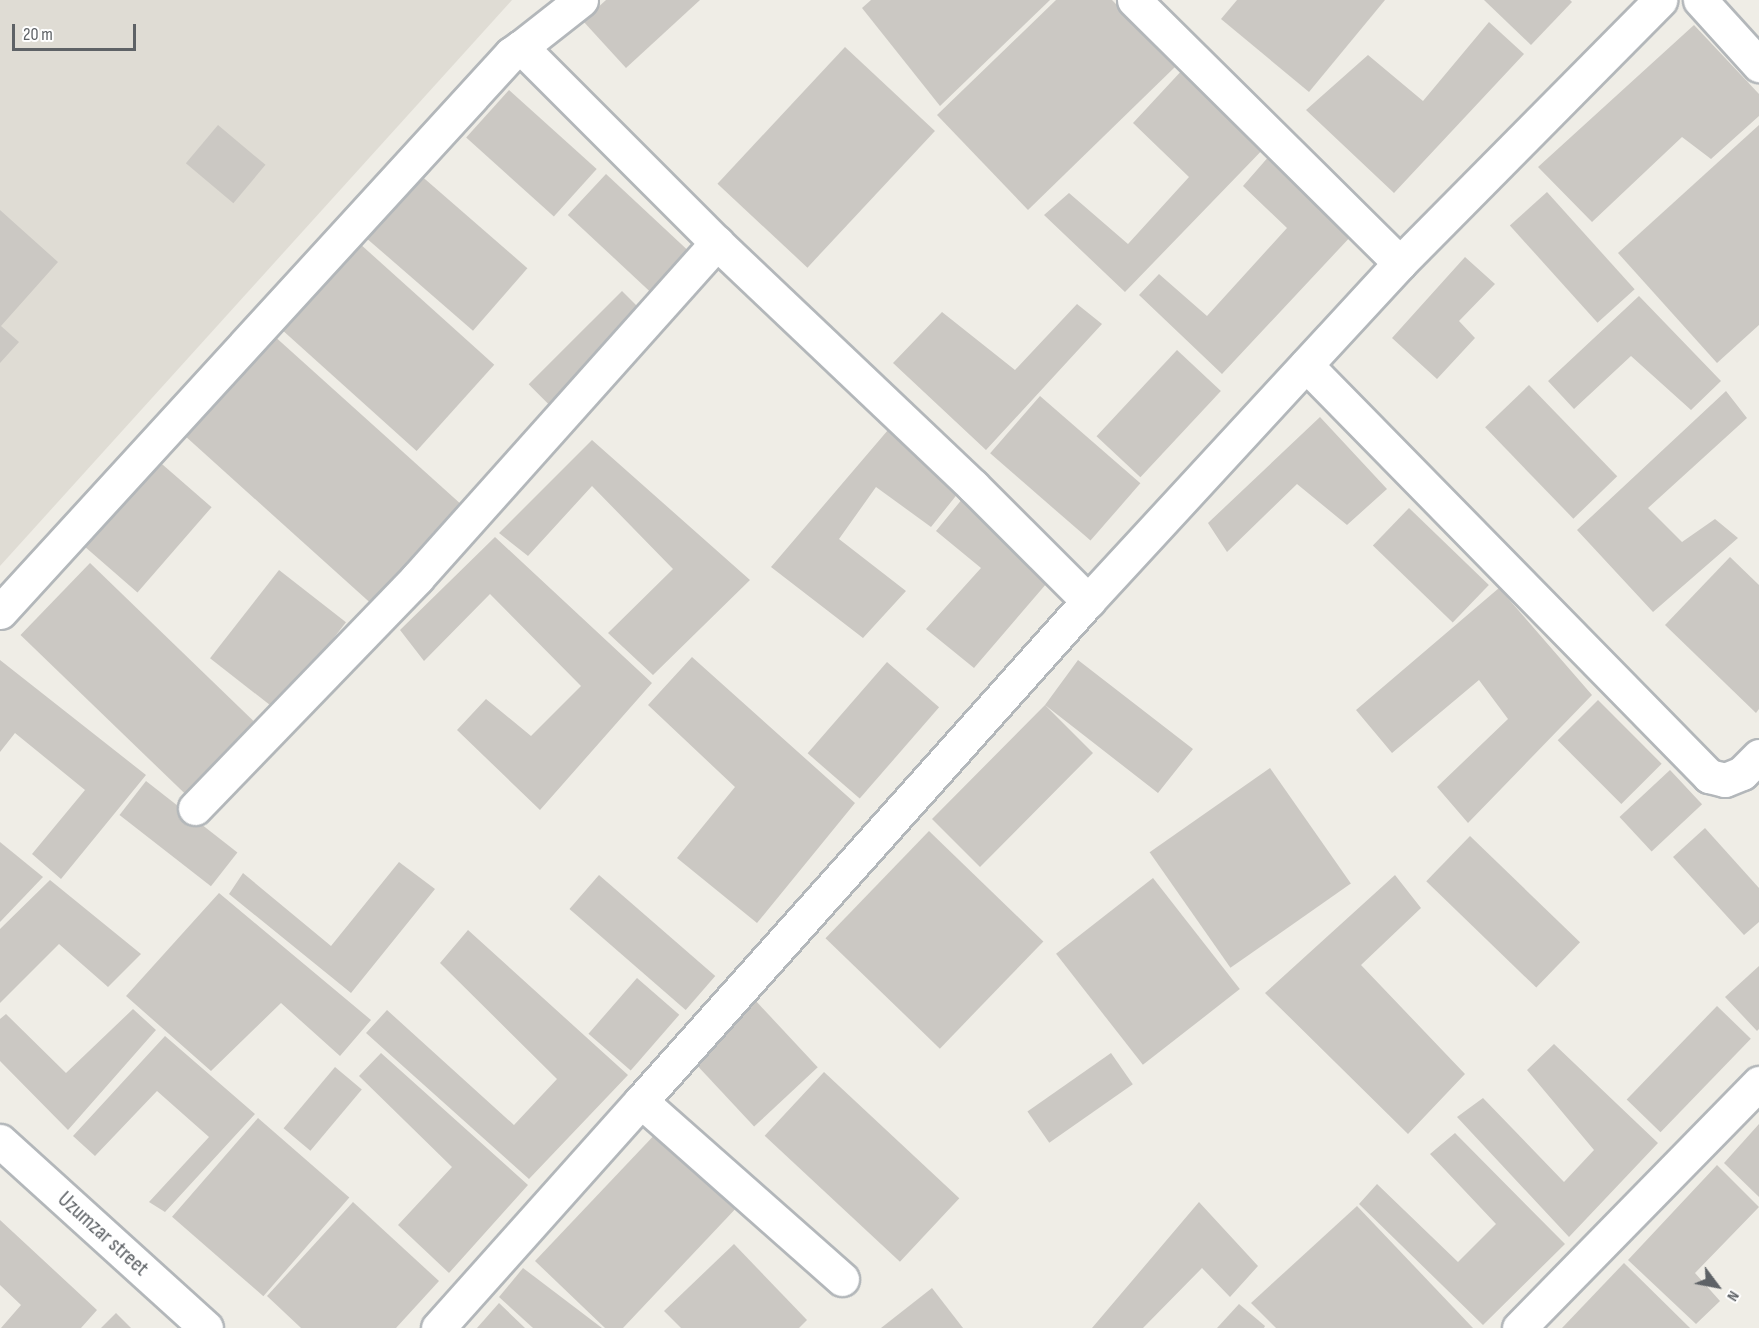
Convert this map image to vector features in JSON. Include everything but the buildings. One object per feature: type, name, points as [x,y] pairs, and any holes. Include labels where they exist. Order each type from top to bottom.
[{"type":"street","points":[[0,612],[516,50],[581,0]]},
{"type":"street","points":[[1134,0],[1400,263]]},
{"type":"street","points":[[438,1328],[1088,601],[1400,263],[1660,0]]},
{"type":"street","points":[[1700,0],[1759,65]]},
{"type":"street","points":[[516,50],[973,486],[1088,601]]},
{"type":"street","points":[[195,808],[417,578],[717,243]]},
{"type":"street","points":[[1306,365],[1709,776],[1725,780],[1742,773],[1759,756]]},
{"type":"street","points":[[1519,1328],[1759,1083]]},
{"type":"street","points":[[642,1101],[842,1279]]},
{"type":"street","name":"Uzumzar street","points":[[0,1141],[206,1328]]},
{"type":"shaded area","points":[[0,0],[512,0],[0,566]]}]
